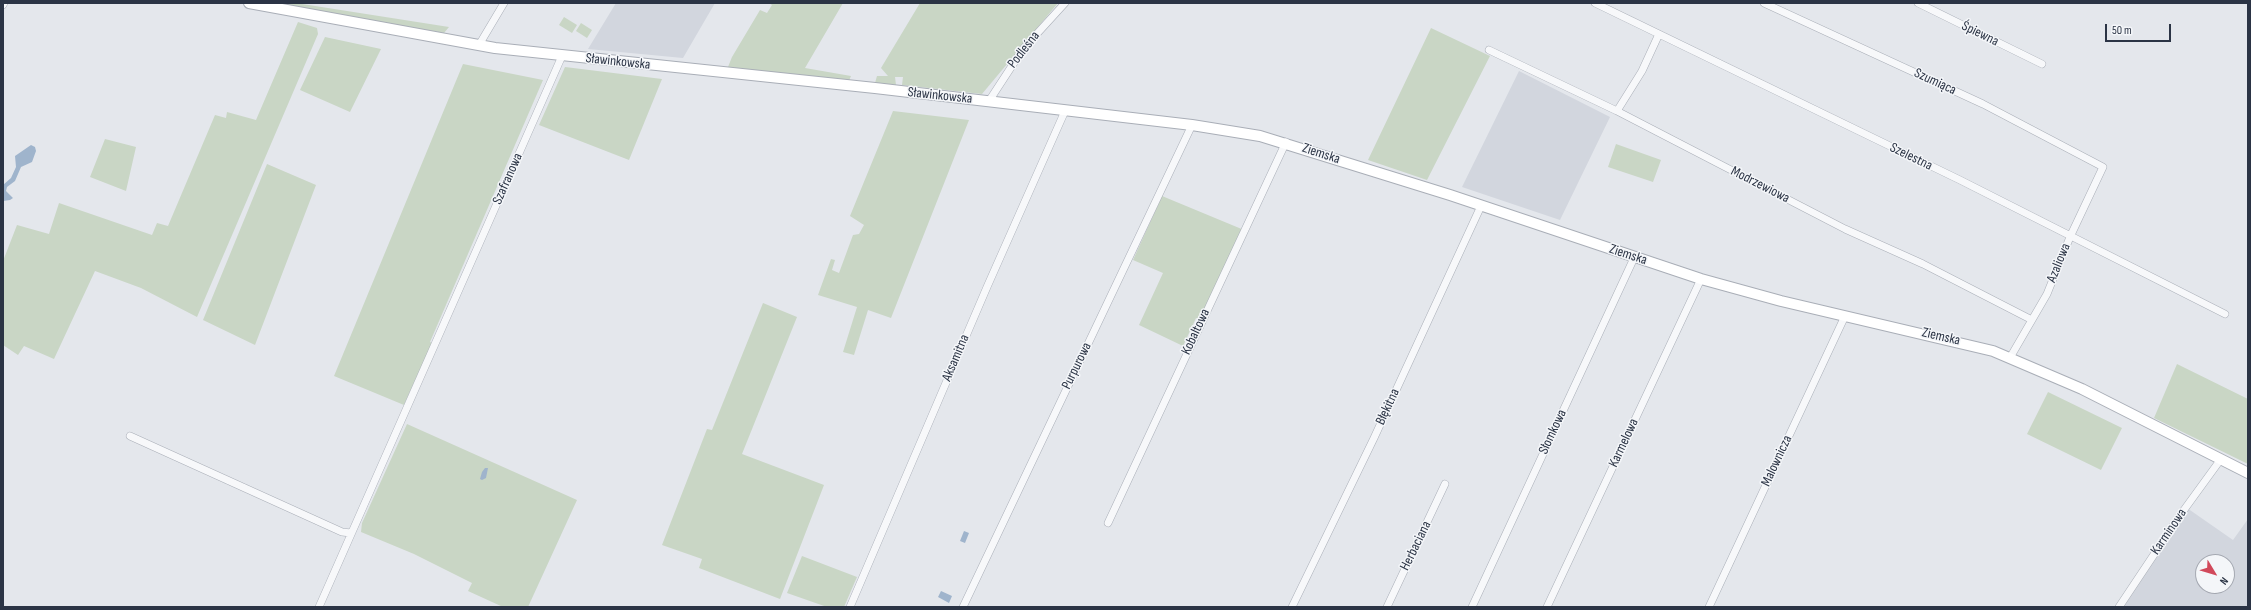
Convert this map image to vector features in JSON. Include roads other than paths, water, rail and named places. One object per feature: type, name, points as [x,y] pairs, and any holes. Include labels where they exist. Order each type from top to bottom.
[{"type":"street","name":"Sławinkowska","points":[[249,3],[479,45],[562,56],[724,71],[989,101]]},
{"type":"street","points":[[479,45],[504,3]]},
{"type":"street","name":"Podleśna","points":[[989,101],[1023,49],[1065,3]]},
{"type":"street","name":"Szelestna","points":[[1595,3],[1960,180],[2070,237],[2225,314]]},
{"type":"street","name":"Szumiąca","points":[[1764,3],[1983,104],[2103,168]]},
{"type":"street","name":"Śpiewna","points":[[1918,3],[2042,64]]},
{"type":"street","points":[[1617,111],[1642,71],[1658,34]]},
{"type":"street","name":"Modrzewiowa","points":[[1489,50],[1617,111],[1846,229],[1923,264],[2032,320]]},
{"type":"street","name":"Szafranowa","points":[[319,607],[562,56]]},
{"type":"street","name":"Ziemska","points":[[989,101],[1192,125],[1233,131],[1286,142],[1701,279],[1845,316],[1966,343],[2010,356],[2082,389],[2248,473]]},
{"type":"street","name":"Aksamitna","points":[[850,607],[987,287],[1065,111]]},
{"type":"street","name":"Purpurowa","points":[[963,607],[1192,125]]},
{"type":"street","name":"Kobaltowa","points":[[1108,522],[1286,142]]},
{"type":"street","name":"Azaliowa","points":[[2010,356],[2047,294],[2070,237],[2103,168]]},
{"type":"street","name":"Błękitna","points":[[1292,607],[1374,438],[1481,206]]},
{"type":"street","name":"Słomkowa","points":[[1472,607],[1634,258]]},
{"type":"street","name":"Karmelowa","points":[[1547,607],[1701,279]]},
{"type":"street","name":"Malownicza","points":[[1709,607],[1845,316]]},
{"type":"street","points":[[130,436],[342,532],[351,533]]},
{"type":"street","name":"Karminowa","points":[[2119,607],[2181,514],[2221,459]]},
{"type":"street","name":"Herbaciana","points":[[1387,607],[1446,484]]},
{"type":"water","points":[[31,145],[35,147],[36,151],[32,162],[21,167],[15,181],[7,187],[6,191],[13,198],[3,201],[3,185],[11,178],[16,167],[15,156]]},
{"type":"water","points":[[485,468],[488,468],[486,478],[482,480],[480,479],[482,472]]},
{"type":"water","points":[[964,531],[969,533],[965,543],[960,541]]},
{"type":"water","points":[[941,591],[952,596],[949,603],[938,597]]}]
